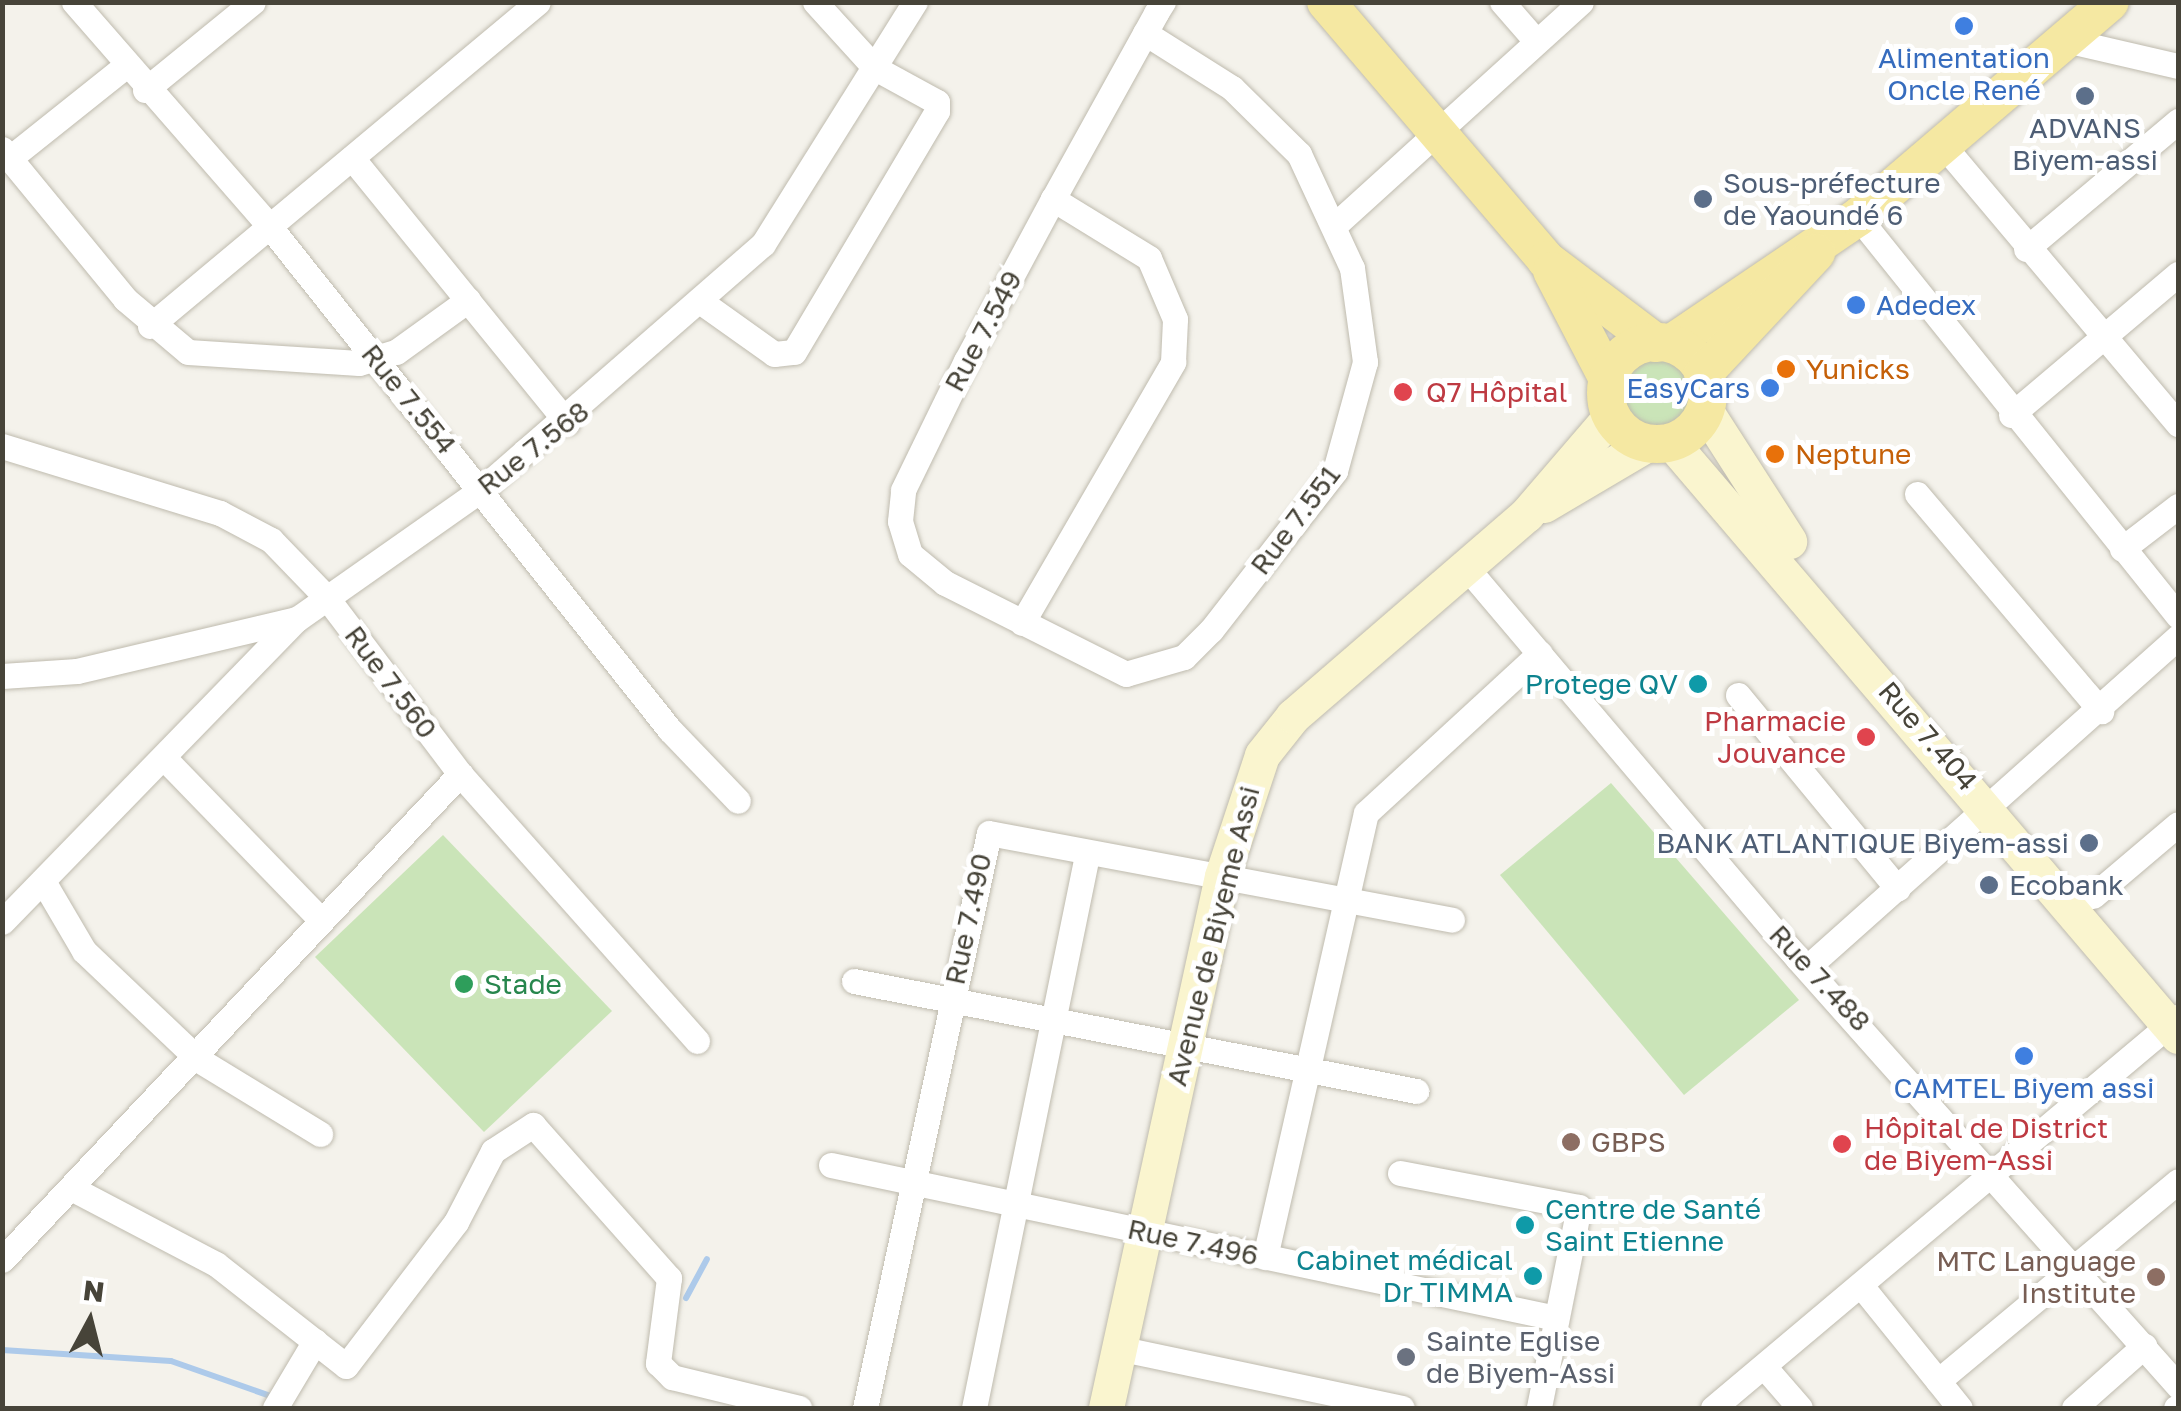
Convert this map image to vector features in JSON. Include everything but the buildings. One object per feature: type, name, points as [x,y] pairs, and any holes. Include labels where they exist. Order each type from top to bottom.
[{"type":"main road","points":[[1326,2],[1546,260],[1665,342],[1704,392]]},
{"type":"main road","points":[[1610,400],[1624,353],[1665,342],[1844,226],[2110,2]]},
{"type":"main road","points":[[1546,260],[1610,400],[1659,443],[1844,226]]},
{"type":"main road","name":"Rue 7.404","points":[[1704,392],[1784,534],[2176,1019]]},
{"type":"main road","name":"Avenue de Biyeme Assi","points":[[1526,515],[1610,400]]},
{"type":"main road","name":"Rue 7.404","points":[[1659,443],[2094,896],[2176,1019]]},
{"type":"main road","name":"Avenue de Biyeme Assi","points":[[1106,1408],[1222,876],[1251,778],[1276,734],[1526,515],[1659,443]]},
{"type":"street","name":"Rue 7.554","points":[[74,2],[124,67],[266,222],[670,730],[738,801]]},
{"type":"street","points":[[145,90],[254,2]]},
{"type":"street","points":[[150,326],[266,222],[352,158],[538,2]]},
{"type":"street","points":[[704,304],[774,354],[794,352],[813,332],[938,111],[937,102],[874,68],[815,2]]},
{"type":"street","name":"Rue 7.568","points":[[2,676],[77,671],[298,619],[482,489],[568,423],[704,304],[763,244],[915,2]]},
{"type":"street","name":"Rue 7.549","points":[[1022,623],[910,554],[900,521],[903,490],[1053,199],[1163,2]]},
{"type":"street","points":[[1502,2],[1536,41]]},
{"type":"street","points":[[1335,224],[1438,136],[1581,2]]},
{"type":"street","name":"Rue 7.551","points":[[1022,623],[1126,674],[1184,657],[1211,630],[1348,443],[1361,401],[1363,313],[1335,224],[1300,154],[1271,123],[1145,33]]},
{"type":"street","points":[[2065,40],[2178,66]]},
{"type":"street","points":[[124,67],[6,154],[150,326],[188,352],[319,364],[376,359],[468,300]]},
{"type":"street","points":[[2026,249],[2176,129]]},
{"type":"street","points":[[1942,145],[2026,249],[2178,424]]},
{"type":"street","points":[[352,158],[568,423]]},
{"type":"street","points":[[1022,623],[1173,362],[1175,319],[1148,258],[1053,199]]},
{"type":"street","points":[[1844,226],[2011,415],[2178,616]]},
{"type":"street","points":[[2011,415],[2178,274]]},
{"type":"street","name":"Rue 7.560","points":[[2,446],[220,512],[271,540],[327,598],[460,774],[697,1040]]},
{"type":"street","points":[[1917,494],[2101,712]]},
{"type":"street","points":[[2122,549],[2178,506]]},
{"type":"street","name":"Rue 7.488","points":[[1466,567],[2178,1386]]},
{"type":"street","points":[[2,922],[298,619]]},
{"type":"street","points":[[1812,964],[2101,712],[2178,637]]},
{"type":"street","points":[[1265,1257],[1342,898],[1366,813],[1540,653]]},
{"type":"street","points":[[1738,695],[1898,889]]},
{"type":"street","points":[[165,759],[320,919]]},
{"type":"street","points":[[2,1260],[200,1060],[320,919],[460,774]]},
{"type":"street","points":[[2094,896],[2178,824]]},
{"type":"street","name":"Rue 7.490","points":[[865,1408],[910,1183],[989,833],[1088,855],[1452,920]]},
{"type":"street","points":[[974,1408],[1088,855]]},
{"type":"street","points":[[43,880],[84,950],[200,1060],[320,1134]]},
{"type":"street","points":[[854,980],[951,1003],[1416,1091]]},
{"type":"street","points":[[1712,1408],[1768,1370],[2176,1019]]},
{"type":"street","points":[[71,1188],[216,1264],[339,1363],[354,1364],[456,1222],[493,1151],[533,1125],[669,1278],[658,1363],[672,1377],[799,1408]]},
{"type":"street","name":"Rue 7.496","points":[[832,1165],[1556,1318]]},
{"type":"street","points":[[1400,1173],[1579,1207],[1538,1408]]},
{"type":"street","points":[[1938,1381],[2175,1191]]},
{"type":"street","points":[[1863,1288],[1960,1408]]},
{"type":"street","points":[[275,1408],[315,1341]]},
{"type":"street","points":[[2088,1405],[2144,1346]]},
{"type":"street","points":[[1118,1348],[1356,1404],[1402,1408]]},
{"type":"street","points":[[1768,1370],[1800,1408]]},
{"type":"green space","points":[[1657,357],[1671,359],[1683,367],[1691,379],[1691,407],[1683,419],[1671,427],[1657,429],[1643,427],[1631,419],[1623,407],[1621,393],[1623,379],[1631,367],[1643,359]]},
{"type":"green space","points":[[1611,783],[1799,1000],[1684,1095],[1500,875]]},
{"type":"green space","name":"Stade","points":[[443,835],[612,1011],[484,1132],[315,957]]},
{"type":"waterway","points":[[686,1298],[707,1259]]},
{"type":"waterway","points":[[2,1350],[171,1361],[273,1397]]},
{"type":"place","name":"Alimentation Oncle René","points":[[1964,26]]},
{"type":"place","name":"ADVANS Biyem-assi","points":[[2085,96]]},
{"type":"place","name":"Sous-préfecture de Yaoundé 6","points":[[1703,199]]},
{"type":"place","name":"Adedex","points":[[1856,305]]},
{"type":"place","name":"Yunicks","points":[[1786,369]]},
{"type":"place","name":"EasyCars","points":[[1770,388]]},
{"type":"place","name":"Q7 Hôpital","points":[[1403,392]]},
{"type":"place","name":"Neptune","points":[[1775,454]]},
{"type":"place","name":"Protege QV","points":[[1698,684]]},
{"type":"place","name":"Pharmacie Jouvance","points":[[1866,737]]},
{"type":"place","name":"BANK ATLANTIQUE Biyem-assi","points":[[2089,843]]},
{"type":"place","name":"Ecobank","points":[[1989,885]]},
{"type":"place","name":"Stade","points":[[464,984]]},
{"type":"place","name":"CAMTEL Biyem assi","points":[[2024,1056]]},
{"type":"place","name":"GBPS","points":[[1571,1142]]},
{"type":"place","name":"Hôpital de District de Biyem-Assi","points":[[1842,1144]]},
{"type":"place","name":"Centre de Santé Saint Etienne","points":[[1525,1225]]},
{"type":"place","name":"Cabinet médical Dr TIMMA","points":[[1533,1276]]},
{"type":"place","name":"MTC Language Institute","points":[[2156,1277]]},
{"type":"place","name":"Sainte Eglise de Biyem-Assi","points":[[1406,1357]]}]
